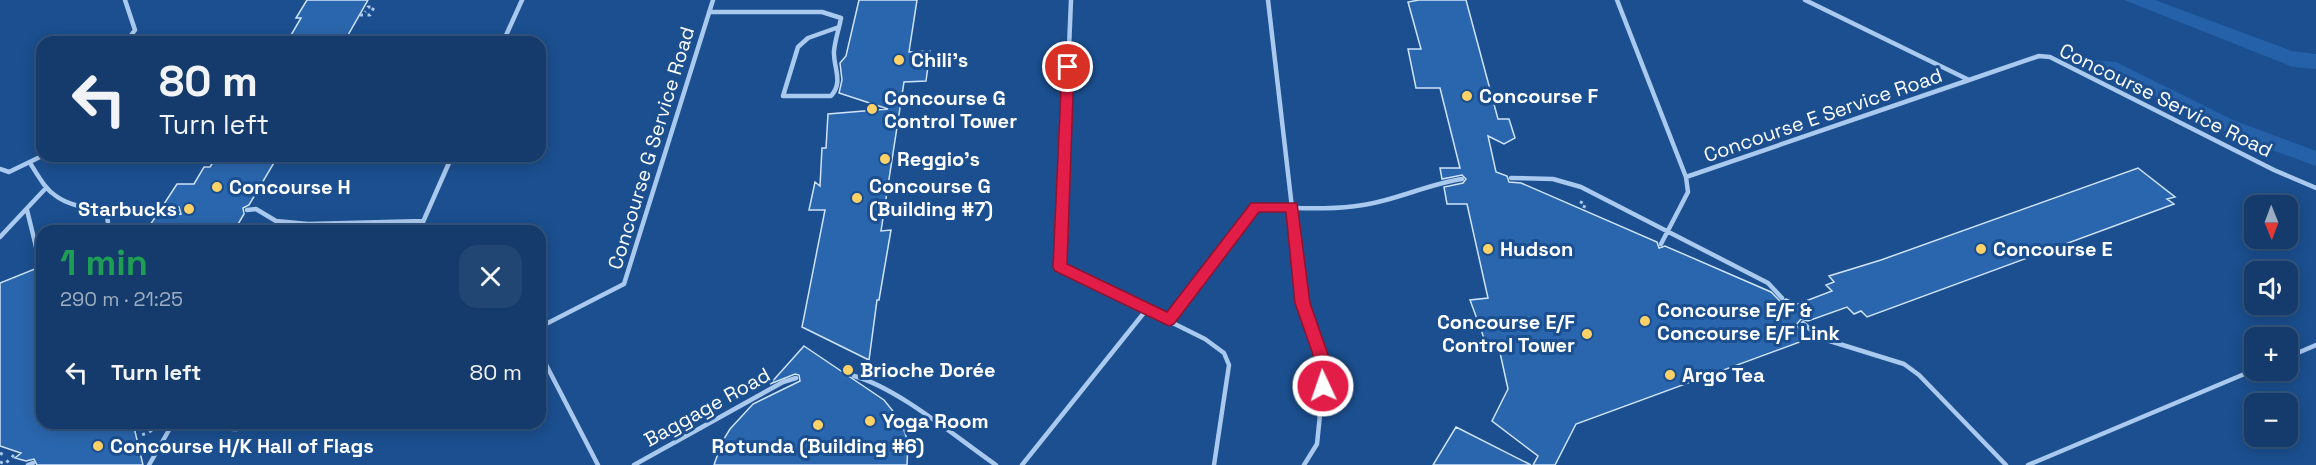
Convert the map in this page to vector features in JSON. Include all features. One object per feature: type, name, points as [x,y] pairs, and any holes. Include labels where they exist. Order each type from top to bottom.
[{"type":"lane","points":[[126,0],[135,30],[130,36]]},
{"type":"lane","points":[[506,36],[522,0]]},
{"type":"lane","name":"Concourse G Service Road","points":[[546,324],[624,284],[713,0]]},
{"type":"lane","points":[[1071,0],[1060,267],[1169,320],[1224,353],[1229,365],[1214,465]]},
{"type":"lane","points":[[1268,0],[1303,303],[1325,366],[1317,444],[1304,465]]},
{"type":"lane","points":[[1617,0],[1686,177],[1688,192],[1661,244]]},
{"type":"lane","points":[[1804,0],[1969,80]]},
{"type":"lane","points":[[709,12],[822,12],[841,18],[839,27],[833,52],[839,83],[837,92],[831,96],[783,96],[798,47],[808,38],[839,27]]},
{"type":"lane","name":"Concourse Service Road","points":[[1969,80],[2039,56],[2050,57],[2274,170],[2316,188]]},
{"type":"lane","name":"Concourse E Service Road","points":[[1686,177],[1969,80]]},
{"type":"lane","points":[[0,169],[9,172],[36,160]]},
{"type":"lane","points":[[421,225],[449,162]]},
{"type":"lane","points":[[30,163],[46,188],[60,199],[106,207],[177,211]]},
{"type":"lane","points":[[1511,178],[1553,179],[1581,187],[1768,283],[1782,298]]},
{"type":"lane","points":[[1169,320],[1256,207],[1362,205],[1407,195],[1440,181],[1462,179]]},
{"type":"lane","points":[[0,237],[46,188]]},
{"type":"lane","points":[[106,207],[108,225]]},
{"type":"lane","points":[[247,210],[256,209],[276,221],[308,224],[423,221]]},
{"type":"lane","points":[[27,210],[36,247]]},
{"type":"lane","points":[[1022,465],[1148,309]]},
{"type":"lane","points":[[1803,323],[1820,338],[1904,364],[1919,375],[2006,465]]},
{"type":"lane","points":[[2298,353],[2316,345]]},
{"type":"lane","points":[[546,365],[598,465]]},
{"type":"lane","points":[[2028,465],[2244,374]]},
{"type":"lane","points":[[854,376],[869,380],[903,400],[996,465]]},
{"type":"lane","name":"Baggage Road","points":[[634,465],[697,428],[783,382],[796,378]]},
{"type":"lane","points":[[149,465],[170,429]]},
{"type":"lane","points":[[223,429],[250,429]]},
{"type":"path","points":[[360,15],[370,15],[374,7],[368,7],[365,12]]},
{"type":"path","points":[[140,429],[142,435],[151,431],[150,429]]},
{"type":"path","points":[[2,463],[17,452]]},
{"type":"path","points":[[0,453],[6,456]]},
{"type":"shaded area","points":[[2124,0],[2155,0],[2292,51],[2316,54],[2316,69],[2293,67]]},
{"type":"shaded area","points":[[2090,60],[2116,62],[2233,120],[2316,151],[2316,166],[2232,135],[2111,74],[2100,76],[2076,64]]},
{"type":"building","points":[[307,0],[368,0],[347,36],[290,36],[301,18],[296,18]]},
{"type":"building","name":"Concourse G (Building #7)","points":[[859,0],[917,0],[909,52],[930,51],[926,81],[904,82],[881,231],[891,230],[879,300],[877,300],[869,360],[802,327],[825,210],[809,210],[815,182],[820,186],[822,148],[826,148],[828,114],[888,109],[839,93],[842,80],[840,63],[846,56]]},
{"type":"building","name":"Concourse E/F & Concourse E/F Link","points":[[1466,0],[1498,119],[1509,119],[1515,138],[1504,144],[1488,136],[1496,172],[1507,176],[1509,182],[1521,183],[1657,242],[1659,248],[1665,246],[1771,292],[1781,302],[1786,299],[1798,304],[1832,291],[1826,285],[1834,282],[1829,276],[1881,260],[2138,168],[2175,197],[2167,199],[2174,204],[1867,317],[1861,311],[1854,314],[1847,307],[1808,321],[1801,319],[1796,325],[1808,339],[1576,424],[1555,465],[1533,465],[1538,456],[1492,421],[1508,389],[1499,348],[1488,349],[1470,300],[1488,298],[1467,204],[1447,204],[1444,187],[1463,183],[1466,179],[1462,175],[1442,179],[1440,168],[1460,168],[1440,88],[1416,88],[1408,49],[1421,49],[1408,2]]},
{"type":"building","name":"Concourse H","points":[[213,162],[274,162],[249,205],[243,208],[244,214],[238,225],[150,225],[156,216],[181,214],[179,207],[162,207],[177,184],[194,184],[204,167],[210,167]]},
{"type":"building","points":[[36,268],[36,429],[134,429],[143,465],[37,465],[34,459],[26,461],[15,458],[21,453],[0,446],[0,283]]},
{"type":"building","name":"Rotunda (Building #6)","points":[[804,346],[884,400],[901,421],[908,442],[907,465],[714,465],[722,442],[730,429],[753,404],[800,381],[799,375],[795,374],[770,384]]},
{"type":"building","points":[[1456,427],[1531,465],[1433,465]]},
{"type":"place","name":"Chili's","points":[[899,60]]},
{"type":"place","name":"Concourse F","points":[[1467,96]]},
{"type":"place","name":"Concourse G Control Tower","points":[[872,109]]},
{"type":"place","name":"Reggio’s","points":[[885,159]]},
{"type":"place","name":"Concourse H","points":[[217,187]]},
{"type":"place","name":"Concourse G (Building #7)","points":[[857,198]]},
{"type":"place","name":"Starbucks","points":[[189,209]]},
{"type":"place","name":"Hudson","points":[[1488,249]]},
{"type":"place","name":"Concourse E","points":[[1981,249]]},
{"type":"place","name":"Concourse E/F & Concourse E/F Link","points":[[1645,321]]},
{"type":"place","name":"Concourse E/F Control Tower","points":[[1587,334]]},
{"type":"place","name":"Brioche Dorée","points":[[848,370]]},
{"type":"place","name":"Argo Tea","points":[[1670,375]]},
{"type":"place","name":"Yoga Room","points":[[870,421]]},
{"type":"place","name":"Rotunda (Building #6)","points":[[818,425]]},
{"type":"place","name":"Concourse H/K Hall of Flags","points":[[98,446]]},
{"type":"route","points":[[1068,67],[1060,267],[1169,320],[1256,207],[1292,207],[1303,303],[1325,366],[1323,386]]}]
